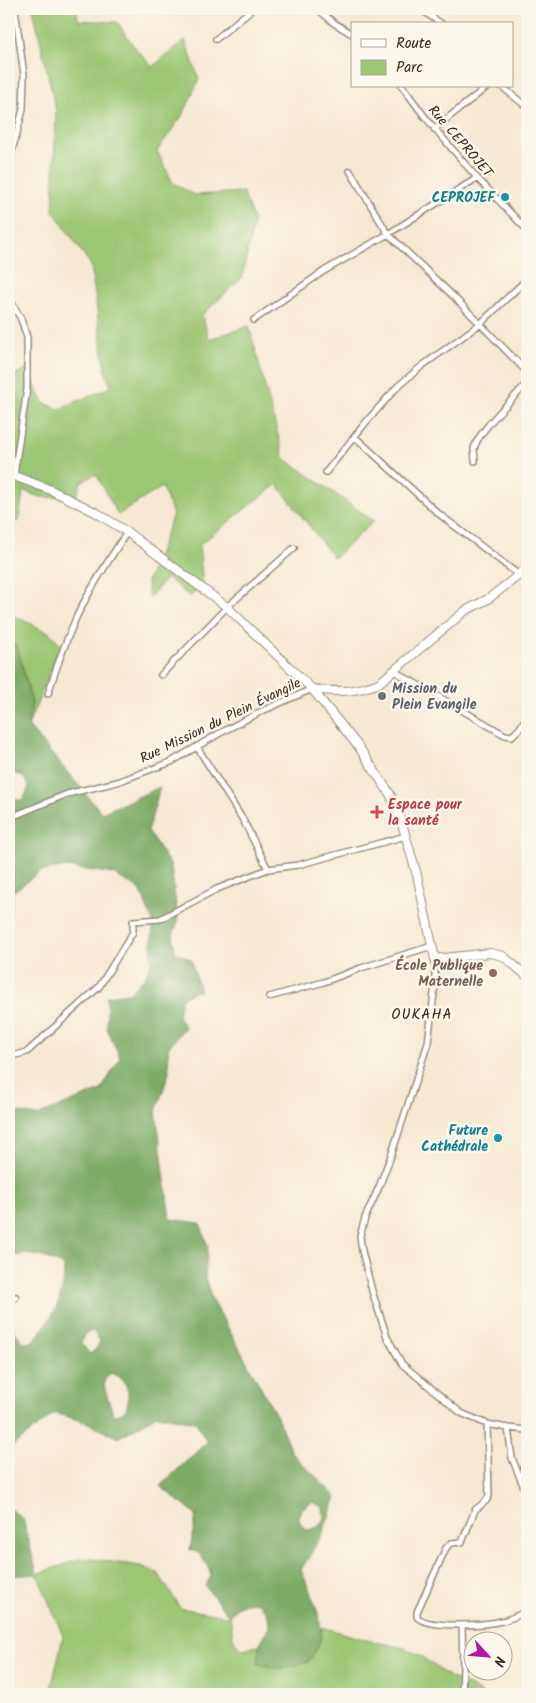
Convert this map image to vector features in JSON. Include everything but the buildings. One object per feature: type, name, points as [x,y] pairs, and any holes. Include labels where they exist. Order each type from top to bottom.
[{"type":"street","points":[[9,163],[23,109],[24,75],[15,9]]},
{"type":"street","points":[[216,39],[252,9]]},
{"type":"street","points":[[318,9],[334,23],[351,33]]},
{"type":"street","points":[[420,9],[439,22]]},
{"type":"street","name":"Rue CEPROJET","points":[[404,88],[434,128],[477,178],[527,230]]},
{"type":"street","points":[[434,128],[485,88]]},
{"type":"street","points":[[503,88],[527,107]]},
{"type":"street","points":[[350,171],[388,234],[439,282],[527,372]]},
{"type":"street","points":[[254,320],[324,271],[388,234],[477,178]]},
{"type":"street","points":[[326,472],[398,386],[480,324],[527,279]]},
{"type":"street","points":[[9,298],[21,319],[27,338],[27,388],[12,475],[51,490],[96,512],[127,532],[227,607],[312,689],[358,746],[390,794],[400,817],[417,875],[435,959],[435,985],[428,1043],[392,1153],[365,1218],[360,1236],[362,1251],[372,1291],[387,1337],[402,1364],[460,1413],[487,1424],[527,1430]]},
{"type":"street","points":[[475,461],[474,449],[477,441],[498,414],[527,383]]},
{"type":"street","points":[[354,437],[439,514],[519,575]]},
{"type":"street","points":[[48,694],[59,659],[76,618],[105,565],[127,532]]},
{"type":"street","points":[[161,675],[227,607],[294,548]]},
{"type":"street","name":"Rue Mission du Plein Évangile","points":[[10,817],[66,794],[134,777],[171,762],[262,711],[312,689],[351,691],[362,690],[379,683],[465,611],[488,599],[519,575],[527,566]]},
{"type":"street","points":[[394,671],[505,735],[512,736],[520,728],[527,716]]},
{"type":"street","points":[[197,746],[243,820],[268,869]]},
{"type":"street","points":[[9,921],[10,817]]},
{"type":"street","points":[[9,1057],[27,1052],[99,987],[133,932],[133,920],[160,919],[217,889],[268,869],[298,864],[406,836]]},
{"type":"street","points":[[269,996],[324,982],[360,968],[432,946]]},
{"type":"street","points":[[435,959],[490,953],[503,956],[527,976]]},
{"type":"street","points":[[9,1303],[16,1297]]},
{"type":"street","points":[[487,1424],[489,1496],[486,1501],[474,1510],[462,1542],[450,1543],[446,1548],[417,1618],[425,1622],[462,1625],[502,1621],[527,1611]]},
{"type":"street","points":[[508,1428],[512,1458],[527,1495]]},
{"type":"street","points":[[462,1625],[462,1694]]},
{"type":"green space","points":[[33,9],[77,9],[78,20],[117,22],[152,67],[185,40],[199,79],[184,113],[157,151],[173,183],[195,195],[243,192],[254,221],[242,278],[202,315],[209,339],[249,326],[284,458],[374,521],[334,558],[277,484],[199,545],[203,584],[190,597],[167,578],[149,598],[147,582],[173,514],[162,487],[118,515],[96,474],[81,482],[76,498],[40,497],[23,491],[19,521],[9,521],[9,376],[27,370],[44,403],[59,409],[111,387],[105,370],[91,265],[53,211],[56,110]]},
{"type":"green space","points":[[9,557],[10,614],[50,633],[61,645],[28,726],[32,703],[17,646],[9,642]]},
{"type":"green space","points":[[9,642],[17,646],[32,703],[28,726],[102,813],[160,787],[148,831],[171,866],[178,921],[173,935],[175,952],[191,959],[200,991],[192,992],[181,999],[178,1016],[185,1027],[168,1048],[169,1073],[156,1111],[170,1219],[200,1223],[208,1247],[205,1277],[211,1297],[277,1417],[292,1453],[336,1497],[323,1533],[301,1570],[315,1605],[321,1633],[319,1644],[308,1662],[281,1669],[258,1664],[259,1645],[269,1627],[268,1615],[257,1602],[246,1603],[236,1607],[230,1617],[205,1586],[211,1576],[209,1568],[199,1553],[190,1550],[196,1515],[160,1486],[207,1442],[196,1422],[157,1415],[118,1438],[88,1423],[55,1413],[9,1449],[9,1408],[14,1398],[9,1372],[9,1323],[22,1341],[28,1343],[36,1338],[48,1322],[59,1301],[63,1285],[64,1267],[44,1257],[23,1254],[9,1257],[9,1111],[37,1116],[101,1090],[120,1058],[107,1028],[107,996],[129,993],[145,977],[151,963],[153,922],[140,890],[114,874],[67,867],[41,871],[9,895],[9,797],[11,800],[23,800],[29,787],[19,775],[13,774],[9,780]],"holes":[[[93,1331],[100,1341],[97,1348],[90,1354],[81,1343],[84,1334]],[[110,1373],[121,1378],[128,1392],[126,1410],[114,1416],[105,1390],[104,1381]],[[312,1502],[323,1507],[324,1520],[318,1527],[308,1530],[303,1527],[299,1520],[301,1509]]]},
{"type":"green space","points":[[9,1508],[23,1519],[37,1574],[9,1576]]},
{"type":"green space","points":[[83,1558],[141,1566],[158,1573],[180,1608],[230,1617],[236,1644],[244,1650],[259,1645],[259,1664],[320,1642],[322,1627],[404,1648],[421,1656],[448,1676],[482,1694],[50,1694],[63,1636],[37,1574]]},
{"type":"place","name":"CEPROJEF","points":[[505,197]]},
{"type":"place","name":"Mission du Plein Evangile","points":[[382,696]]},
{"type":"place","name":"Espace pour la santé","points":[[377,812]]},
{"type":"place","name":"École Publique Maternelle","points":[[493,973]]},
{"type":"place","name":"Future Cathédrale","points":[[498,1138]]},
{"type":"district","name":"OUKAHA","points":[[422,1014]]}]
